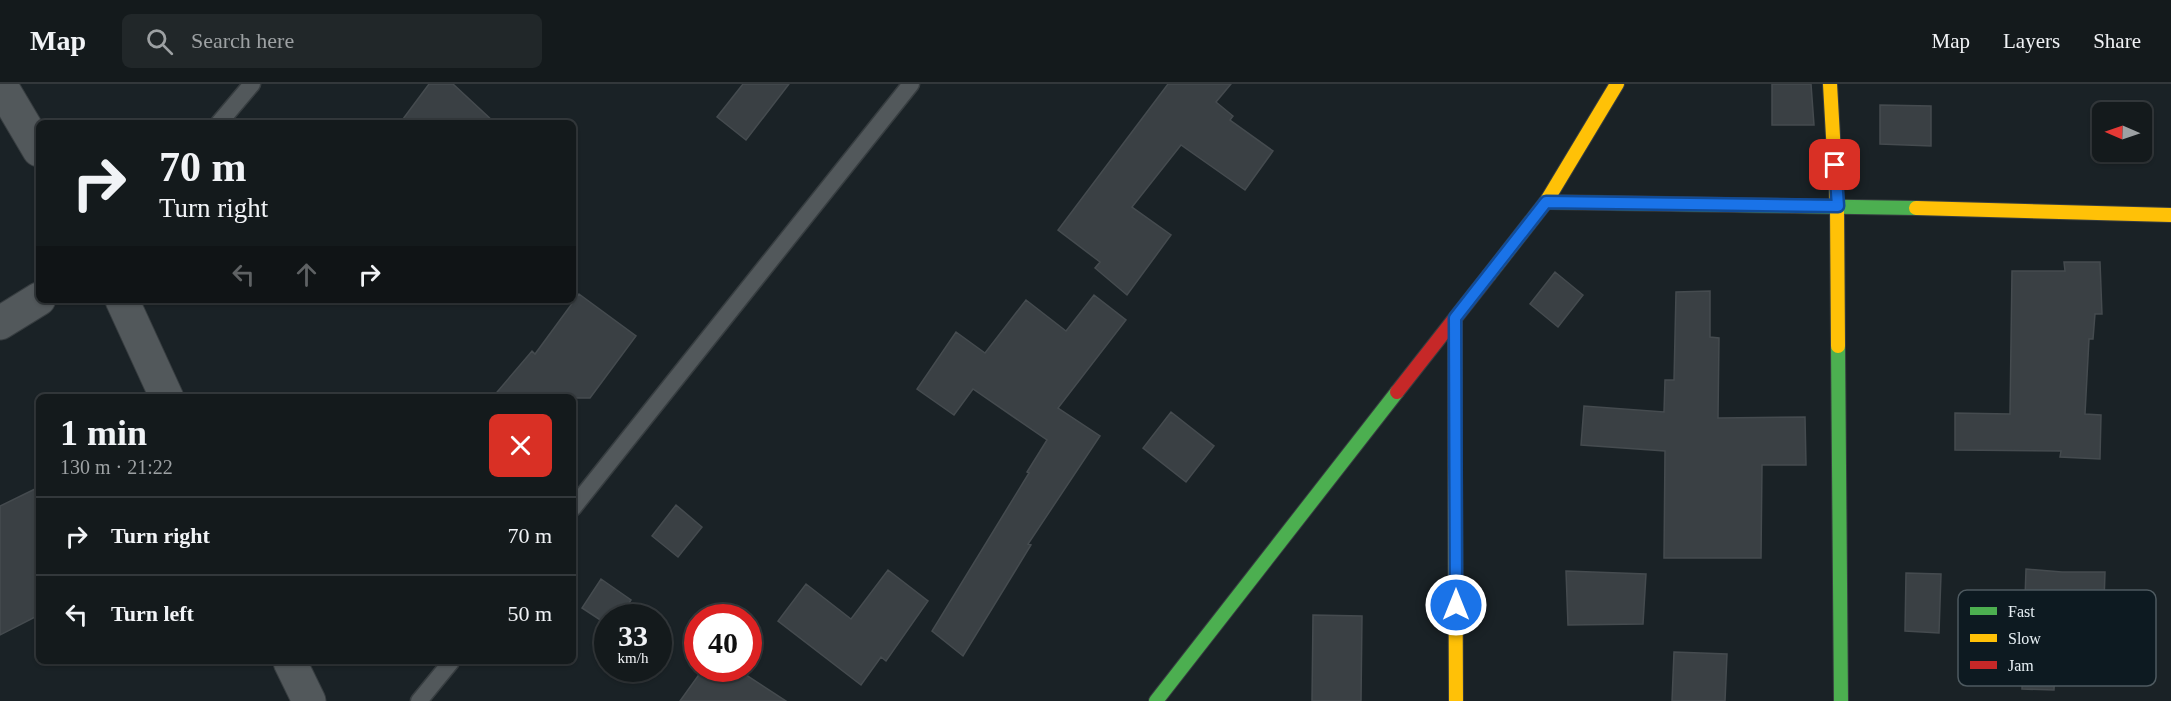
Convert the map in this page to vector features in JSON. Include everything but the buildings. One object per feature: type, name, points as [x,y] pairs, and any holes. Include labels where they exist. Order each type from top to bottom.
[{"type":"street","points":[[0,84],[36,145]]},
{"type":"street","points":[[1156,701],[1546,202],[1617,84]]},
{"type":"street","points":[[1830,84],[1838,206],[1841,701]]},
{"type":"street","points":[[1546,202],[1838,206],[2171,215]]},
{"type":"street","points":[[0,323],[36,301]]},
{"type":"street","points":[[123,303],[165,394]]},
{"type":"street","points":[[1455,318],[1456,701]]},
{"type":"street","points":[[291,664],[309,701]]},
{"type":"lane","points":[[222,120],[252,84]]},
{"type":"lane","points":[[576,504],[911,84]]},
{"type":"lane","points":[[419,701],[449,664]]},
{"type":"traffic: fast","points":[[1546,202],[1916,208]]},
{"type":"traffic: fast","points":[[1838,346],[1841,701]]},
{"type":"traffic: fast","points":[[1156,701],[1397,392]]},
{"type":"traffic: slow","points":[[1489,275],[1546,202],[1617,84]]},
{"type":"traffic: slow","points":[[1830,84],[1837,206],[1838,346]]},
{"type":"traffic: slow","points":[[1916,208],[2171,215]]},
{"type":"traffic: slow","points":[[1455,467],[1456,701]]},
{"type":"traffic: jam","points":[[1397,392],[1489,275]]},
{"type":"traffic: jam","points":[[1455,319],[1455,467]]},
{"type":"route","points":[[1456,605],[1455,318],[1546,202],[1838,206],[1835,165]]}]
